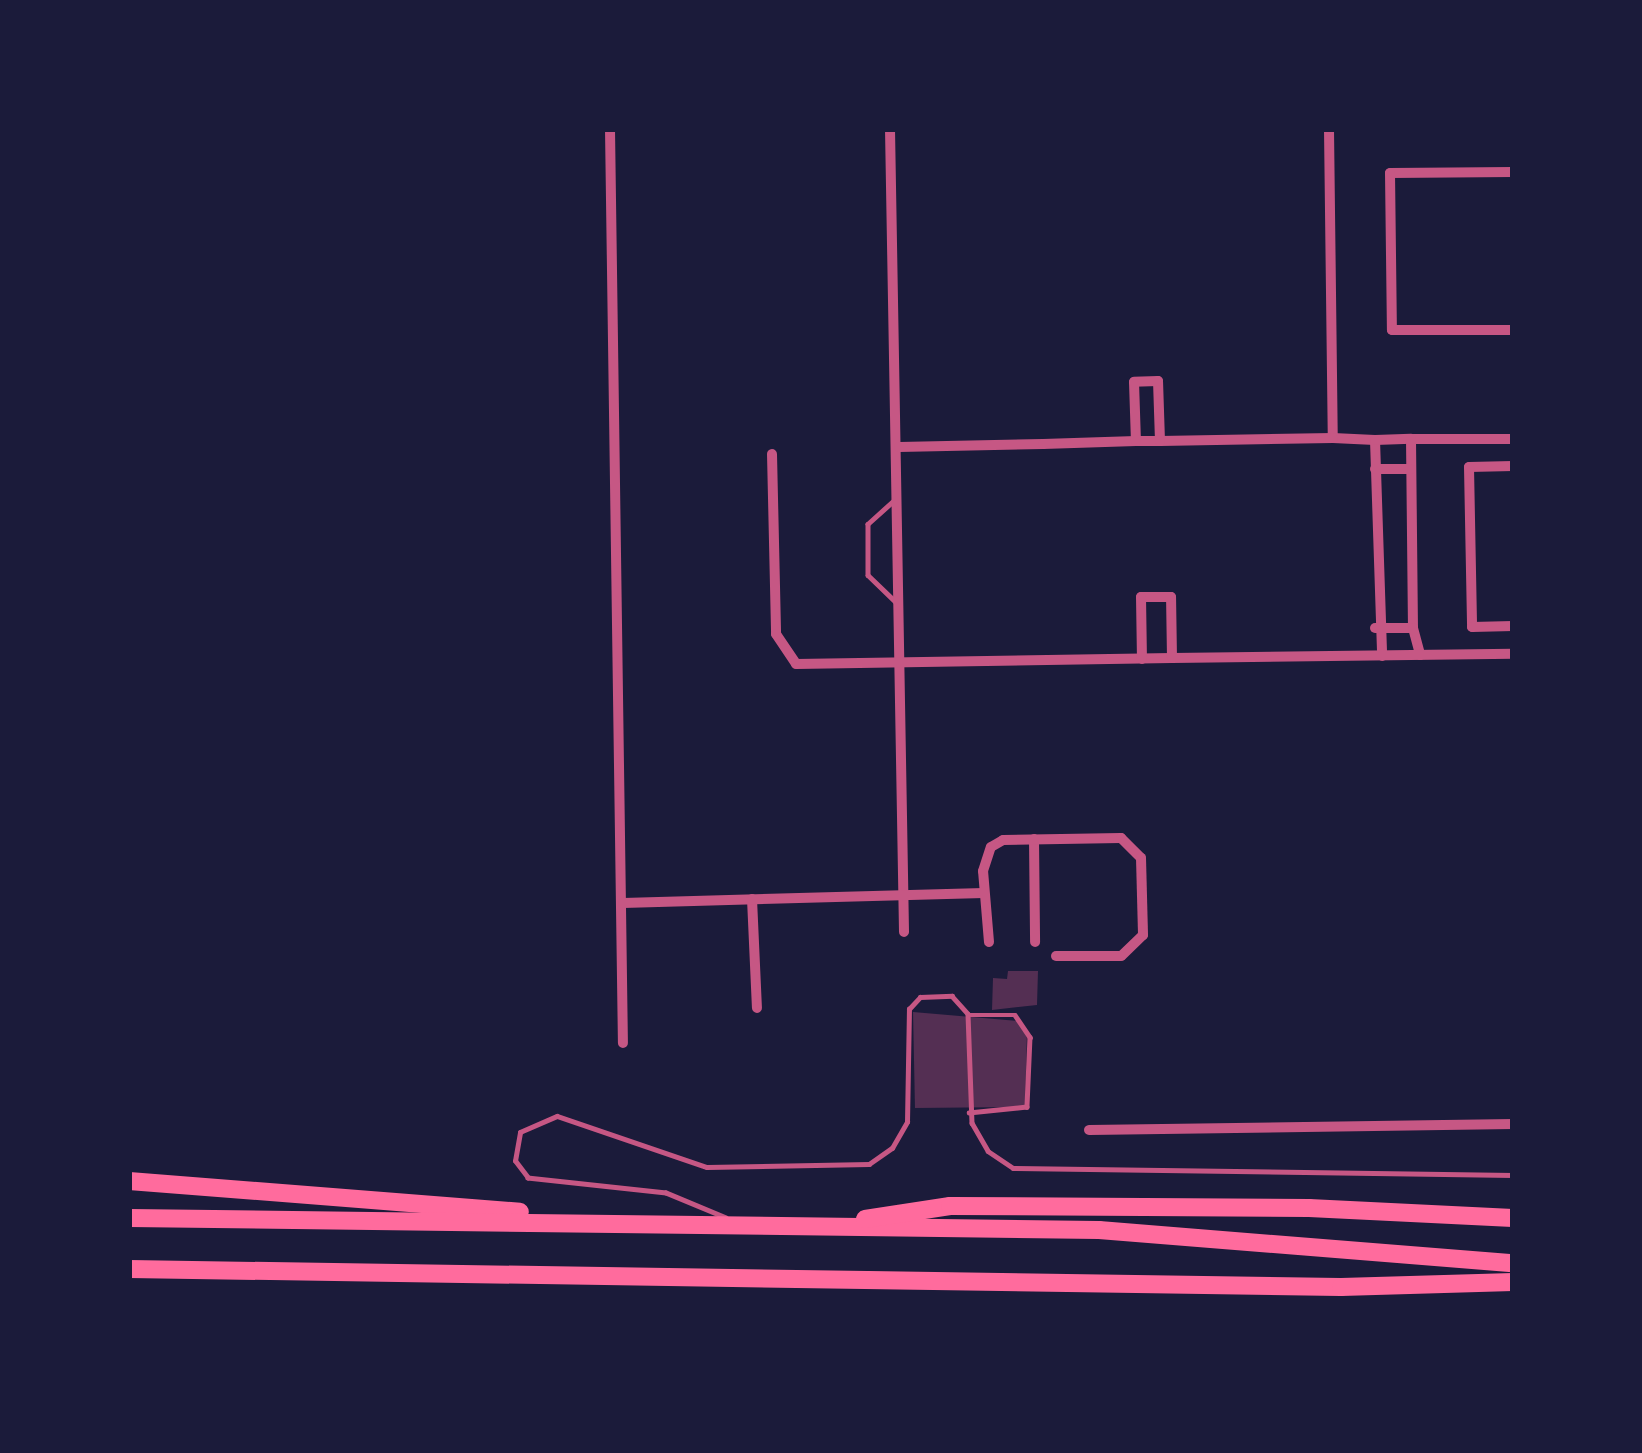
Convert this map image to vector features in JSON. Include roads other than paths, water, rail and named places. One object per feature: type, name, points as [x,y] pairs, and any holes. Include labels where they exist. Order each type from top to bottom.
[{"type":"highway","points":[[129,1181],[572,1220]]},
{"type":"highway","points":[[842,1226],[950,1207],[1309,1208],[1513,1218]]},
{"type":"highway","points":[[129,1218],[1099,1230],[1513,1263]]},
{"type":"highway","points":[[129,1269],[1341,1287],[1513,1282]]},
{"type":"street","points":[[610,129],[623,1043]]},
{"type":"street","points":[[890,129],[900,496],[904,932]]},
{"type":"street","points":[[1330,129],[1333,438]]},
{"type":"street","points":[[1513,172],[1390,173],[1392,330],[1513,330]]},
{"type":"street","points":[[1136,441],[1134,382],[1158,381],[1160,441]]},
{"type":"street","points":[[1411,439],[1413,628],[1420,655]]},
{"type":"street","points":[[899,447],[1513,439]]},
{"type":"street","points":[[1375,440],[1375,628],[1382,656]]},
{"type":"street","points":[[772,454],[782,651],[813,669],[1142,658],[1513,654]]},
{"type":"street","points":[[1513,466],[1469,466],[1472,627],[1513,626]]},
{"type":"street","points":[[1375,469],[1411,469]]},
{"type":"street","points":[[1142,658],[1141,597],[1171,596],[1172,658]]},
{"type":"street","points":[[1375,628],[1413,628]]},
{"type":"street","points":[[989,942],[984,893],[991,847],[1034,839],[1121,838],[1141,858],[1142,935],[1121,956],[1056,956]]},
{"type":"street","points":[[1034,839],[1035,942]]},
{"type":"street","points":[[623,903],[984,893]]},
{"type":"street","points":[[752,899],[758,1008]]},
{"type":"street","points":[[1089,1130],[1513,1124]]},
{"type":"lane","points":[[900,496],[868,524],[868,575],[901,605]]},
{"type":"lane","points":[[735,1224],[666,1193],[528,1178],[515,1162],[520,1132],[557,1116],[687,1163],[859,1167],[892,1148],[907,1122],[913,1002],[952,996],[969,1016],[969,1113],[995,1158],[1033,1172],[1513,1175]]},
{"type":"lane","points":[[969,1016],[1015,1016],[1030,1037],[1027,1107],[969,1113]]}]
